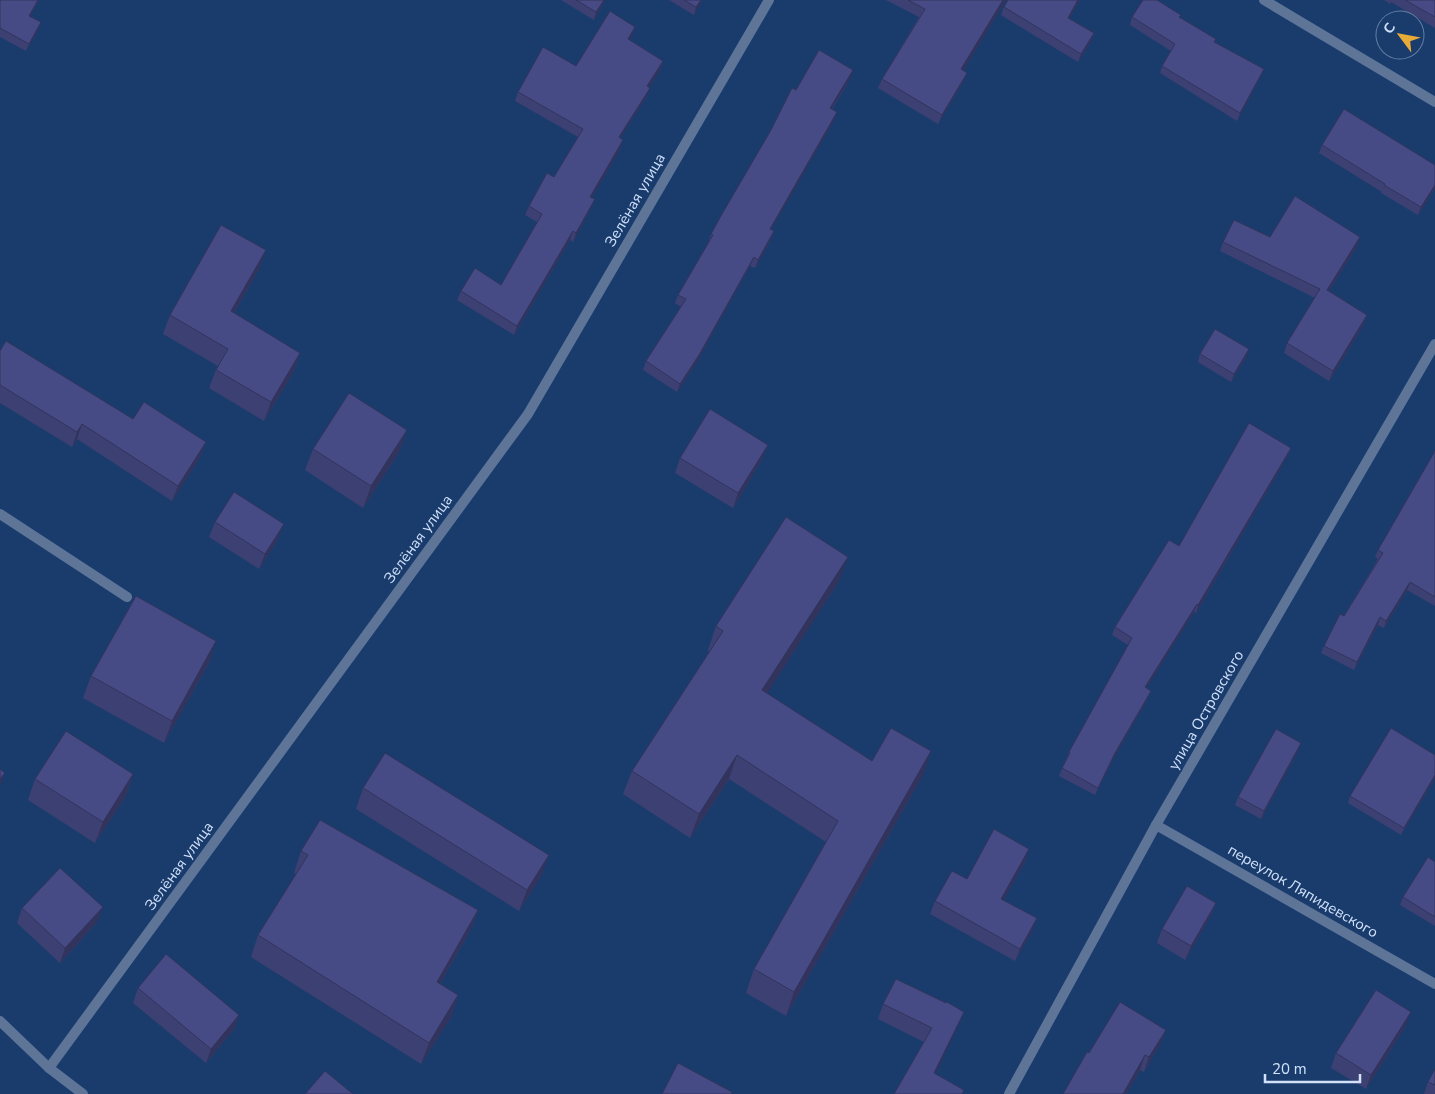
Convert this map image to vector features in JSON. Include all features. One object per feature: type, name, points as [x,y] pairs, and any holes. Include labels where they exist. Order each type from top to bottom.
[{"type":"street","name":"Зелёная улица","points":[[49,1068],[528,414],[769,0]]},
{"type":"street","points":[[1264,0],[1435,102]]},
{"type":"street","name":"улица Островского","points":[[1009,1094],[1156,825],[1435,344]]},
{"type":"street","points":[[0,514],[127,597]]},
{"type":"street","name":"переулок Ляпидевского","points":[[1156,825],[1435,984]]},
{"type":"street","points":[[0,1021],[49,1068],[83,1094]]},
{"type":"building","points":[[0,0],[38,0],[29,16],[41,22],[29,44],[0,28]]},
{"type":"building","points":[[576,0],[604,0],[596,12]]},
{"type":"building","points":[[684,0],[701,0],[696,7]]},
{"type":"building","points":[[908,0],[1003,0],[961,69],[967,73],[942,115],[882,79],[925,9]]},
{"type":"building","points":[[1008,0],[1078,0],[1068,18],[1094,33],[1081,54],[1004,7]]},
{"type":"building","points":[[1143,0],[1157,0],[1181,15],[1179,17],[1216,39],[1214,42],[1264,69],[1240,113],[1162,66],[1175,44],[1132,17]]},
{"type":"building","points":[[1405,0],[1435,0],[1435,17]]},
{"type":"building","points":[[610,11],[635,27],[628,39],[663,61],[647,86],[650,88],[619,137],[623,140],[590,197],[595,199],[576,233],[573,231],[517,326],[461,291],[475,268],[501,285],[542,214],[529,206],[547,173],[554,177],[583,129],[518,92],[543,47],[576,66]]},
{"type":"building","points":[[819,50],[853,70],[830,108],[837,112],[770,229],[774,231],[758,260],[754,257],[699,355],[680,384],[646,361],[686,299],[678,295],[771,130],[792,88],[796,90]]},
{"type":"building","points":[[1344,109],[1435,165],[1435,185],[1421,207],[1322,145]]},
{"type":"building","points":[[1295,196],[1360,237],[1327,290],[1367,315],[1333,371],[1287,343],[1320,289],[1223,242],[1234,220],[1270,237]]},
{"type":"building","points":[[221,225],[266,250],[231,311],[300,353],[271,402],[216,370],[228,349],[170,315]]},
{"type":"building","points":[[1215,329],[1249,349],[1234,374],[1200,354]]},
{"type":"building","points":[[6,341],[133,419],[144,402],[206,442],[178,486],[82,424],[77,432],[0,385],[0,351]]},
{"type":"building","points":[[349,393],[407,430],[371,486],[313,449]]},
{"type":"building","points":[[710,409],[768,445],[738,493],[680,458]]},
{"type":"building","points":[[1249,423],[1291,448],[1198,605],[1145,687],[1151,691],[1115,753],[1098,788],[1062,768],[1132,638],[1115,627],[1169,540],[1179,546]]},
{"type":"building","points":[[1435,451],[1435,597],[1410,582],[1386,621],[1380,617],[1357,662],[1324,646],[1340,614],[1344,616],[1383,553],[1378,550]]},
{"type":"building","points":[[234,492],[284,524],[265,554],[215,522]]},
{"type":"building","points":[[786,517],[848,557],[762,690],[872,761],[891,728],[931,751],[794,992],[754,969],[838,821],[737,755],[699,814],[632,771],[723,631],[716,626]]},
{"type":"building","points":[[136,596],[216,641],[172,721],[91,676]]},
{"type":"building","points":[[1391,728],[1435,755],[1435,775],[1404,828],[1350,796]]},
{"type":"building","points":[[1276,729],[1301,743],[1264,811],[1238,797]]},
{"type":"building","points":[[66,731],[133,774],[103,822],[35,779]]},
{"type":"building","points":[[385,753],[549,855],[527,890],[363,788]]},
{"type":"building","points":[[0,769],[5,773],[0,779]]},
{"type":"building","points":[[320,820],[478,910],[437,982],[458,995],[429,1043],[258,935],[308,855],[301,851]]},
{"type":"building","points":[[994,829],[1029,849],[1001,899],[1037,918],[1020,949],[935,901],[952,871],[967,879]]},
{"type":"building","points":[[1428,857],[1435,862],[1435,917],[1403,897]]},
{"type":"building","points":[[60,868],[103,907],[65,948],[22,908]]},
{"type":"building","points":[[1187,886],[1216,903],[1191,946],[1162,929]]},
{"type":"building","points":[[166,954],[239,1015],[211,1049],[138,988]]},
{"type":"building","points":[[896,979],[947,1002],[964,1012],[934,1073],[964,1090],[962,1094],[894,1094],[932,1028],[883,1004]]},
{"type":"building","points":[[1376,990],[1411,1012],[1371,1075],[1336,1053]]},
{"type":"building","points":[[1120,1002],[1166,1030],[1149,1057],[1145,1055],[1123,1094],[1063,1094],[1087,1052],[1089,1053]]},
{"type":"building","points":[[678,1063],[732,1092],[731,1094],[662,1094]]},
{"type":"building","points":[[1435,1069],[1435,1085],[1428,1082]]},
{"type":"building","points":[[325,1071],[353,1094],[305,1094]]}]
